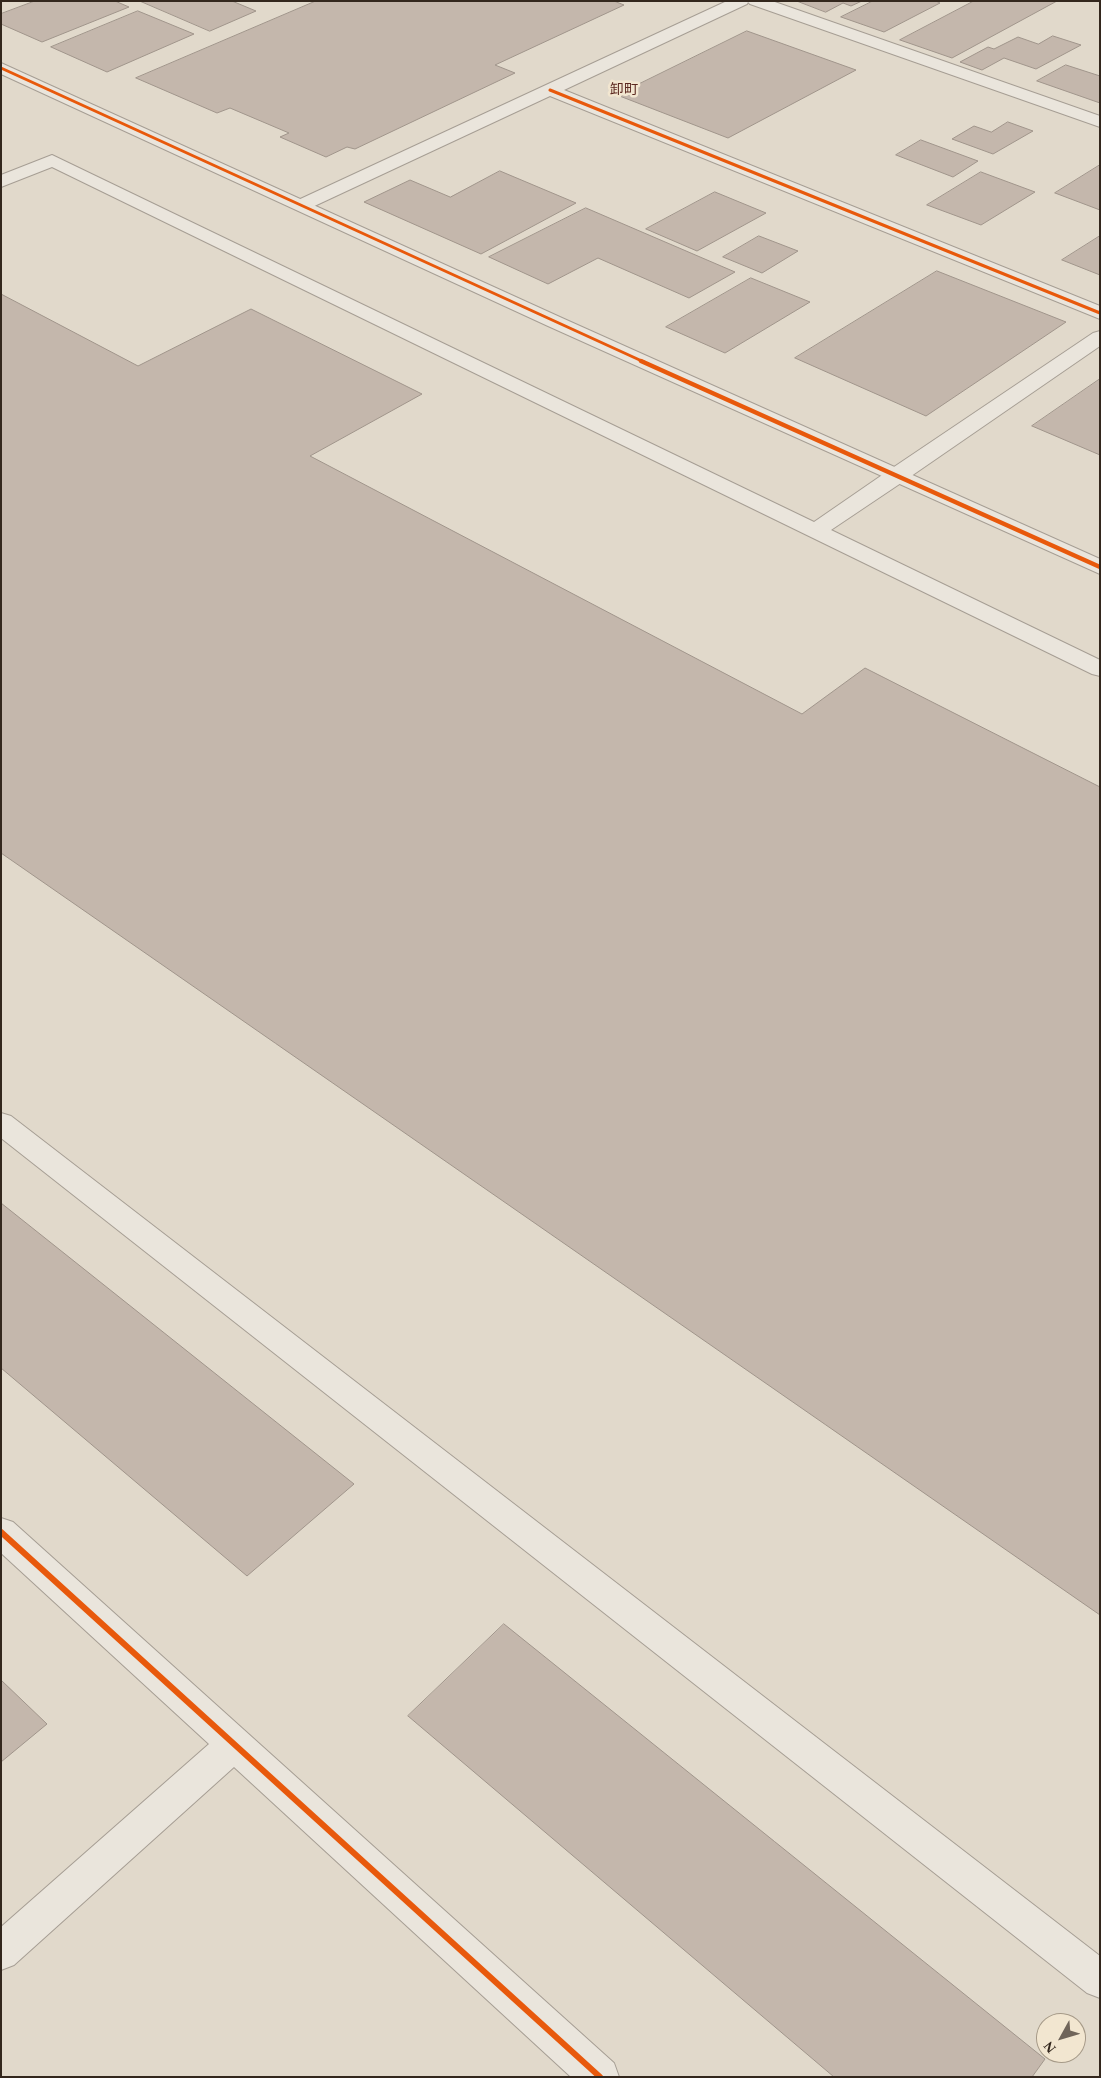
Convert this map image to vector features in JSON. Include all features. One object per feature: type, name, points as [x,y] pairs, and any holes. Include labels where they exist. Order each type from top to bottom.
[{"type":"street","points":[[302,205],[741,1]]},
{"type":"street","points":[[756,1],[1100,122]]},
{"type":"street","points":[[1,68],[1100,567]]},
{"type":"street","points":[[550,90],[1100,314]]},
{"type":"street","points":[[1,182],[52,160],[1100,669]]},
{"type":"street","points":[[815,531],[1100,337]]},
{"type":"street","points":[[1,1123],[1100,1980]]},
{"type":"street","points":[[1,1532],[600,2077]]},
{"type":"street","points":[[1,1952],[235,1744]]},
{"type":"building","points":[[35,1],[115,1],[129,7],[42,42],[1,24],[1,14]]},
{"type":"building","points":[[140,1],[232,1],[256,11],[210,31]]},
{"type":"building","points":[[316,1],[614,1],[624,5],[495,65],[515,73],[355,149],[347,147],[326,157],[280,137],[289,133],[230,108],[217,113],[136,78]]},
{"type":"building","points":[[797,1],[862,1],[851,6],[843,3],[826,12]]},
{"type":"building","points":[[873,1],[936,1],[940,3],[884,32],[841,17]]},
{"type":"building","points":[[974,1],[1057,1],[952,58],[900,40]]},
{"type":"building","points":[[138,11],[194,34],[107,72],[51,47]]},
{"type":"building","points":[[747,31],[856,70],[728,138],[617,95]]},
{"type":"building","points":[[1053,36],[1081,45],[1036,69],[1004,58],[982,70],[960,62],[988,47],[994,49],[1018,37],[1038,44]]},
{"type":"building","points":[[1066,65],[1100,76],[1100,103],[1037,81]]},
{"type":"building","points":[[1008,122],[1033,131],[993,154],[952,139],[974,126],[991,132]]},
{"type":"building","points":[[921,140],[978,161],[953,177],[896,155]]},
{"type":"building","points":[[1100,165],[1100,210],[1055,193]]},
{"type":"building","points":[[500,171],[576,203],[481,254],[364,202],[410,180],[450,197]]},
{"type":"building","points":[[981,172],[1035,192],[981,225],[927,205]]},
{"type":"building","points":[[715,192],[766,213],[697,251],[646,229]]},
{"type":"building","points":[[586,208],[735,272],[689,298],[598,258],[548,284],[489,257]]},
{"type":"building","points":[[759,236],[798,251],[762,273],[723,257]]},
{"type":"building","points":[[1100,236],[1100,275],[1062,260]]},
{"type":"building","points":[[937,271],[1066,322],[926,416],[795,358]]},
{"type":"building","points":[[751,278],[810,302],[725,353],[666,327]]},
{"type":"building","points":[[1,294],[138,366],[251,309],[422,394],[310,456],[802,714],[865,668],[1100,787],[1100,1615],[1,853]]},
{"type":"building","points":[[1100,379],[1100,455],[1032,426]]},
{"type":"building","points":[[1,1203],[354,1484],[247,1576],[1,1368]]},
{"type":"building","points":[[504,1624],[1036,2052],[1036,2063],[1042,2063],[1032,2077],[834,2077],[408,1716]]},
{"type":"building","points":[[1,1680],[47,1724],[1,1762]]},
{"type":"cycle path","points":[[1,68],[555,322],[1100,567]]},
{"type":"cycle path","points":[[550,90],[1100,313]]},
{"type":"cycle path","points":[[1,1532],[600,2077]]},
{"type":"district","name":"卸町","points":[[624,89]]}]
